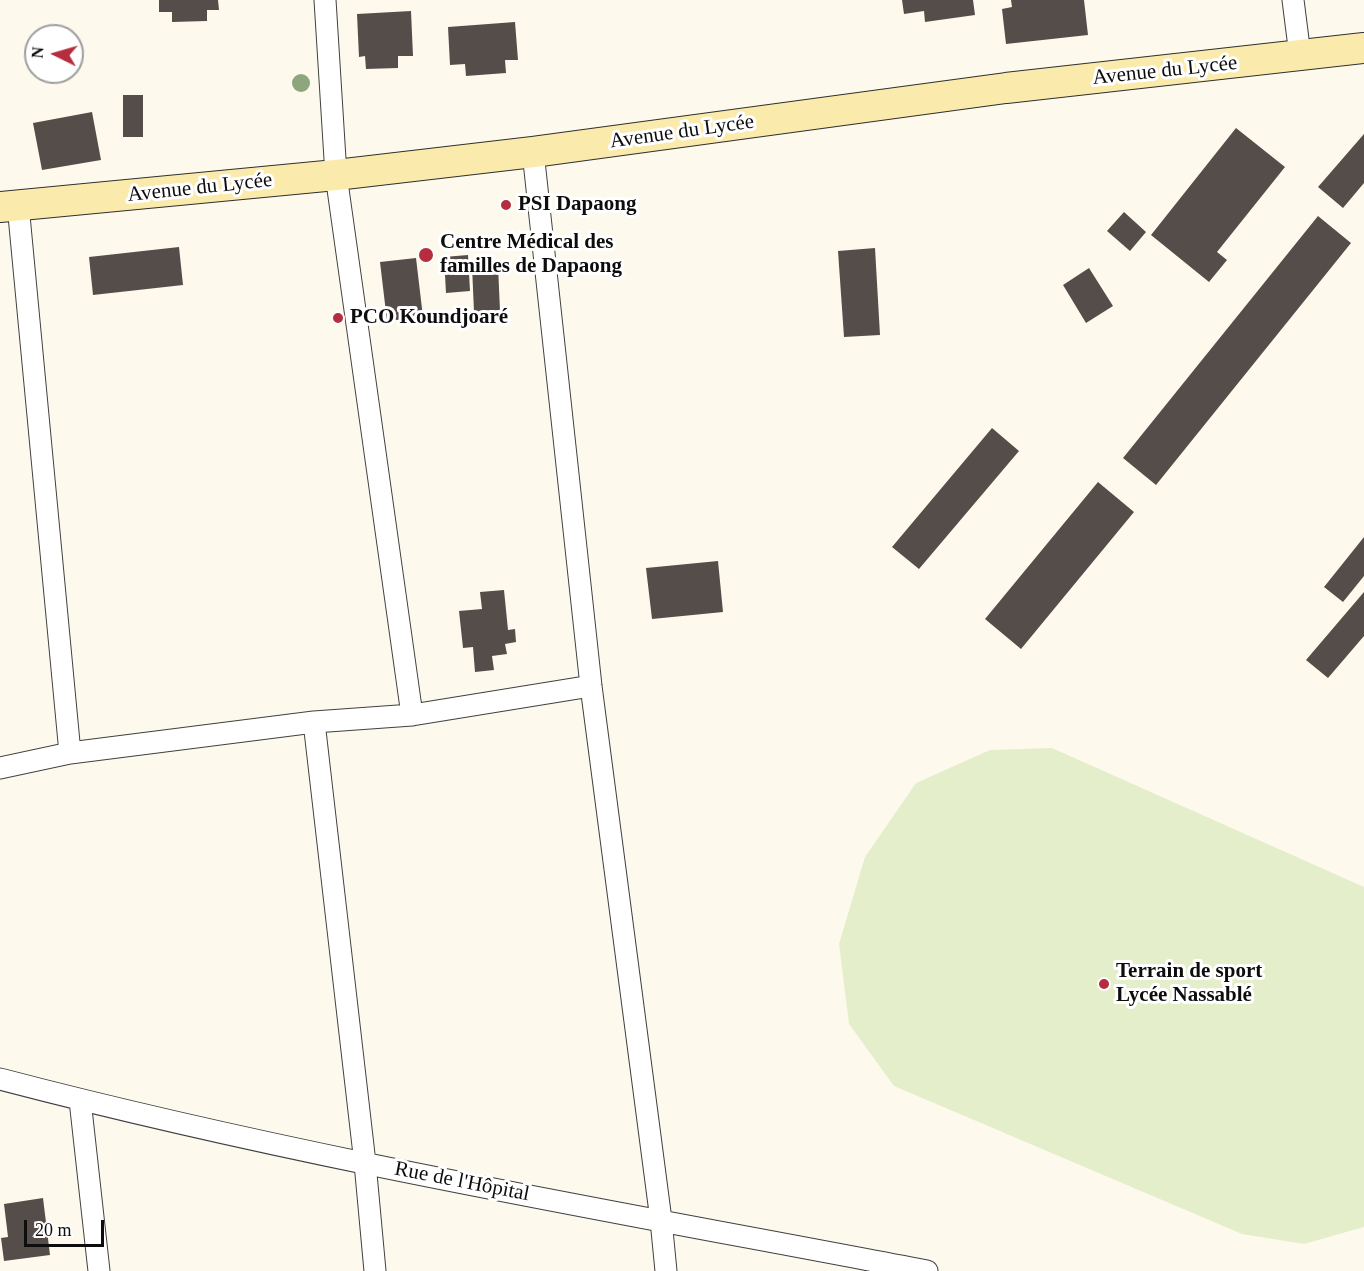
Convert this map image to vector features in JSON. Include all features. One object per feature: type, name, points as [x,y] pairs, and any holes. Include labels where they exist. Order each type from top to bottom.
[{"type":"main road","name":"Avenue du Lycée","points":[[9,206],[336,175],[533,152],[1006,88],[1364,48]]},
{"type":"street","points":[[325,0],[336,175],[412,715]]},
{"type":"street","points":[[1293,0],[1300,55]]},
{"type":"street","points":[[533,152],[591,686],[666,1271]]},
{"type":"street","points":[[9,206],[70,753]]},
{"type":"street","points":[[0,768],[70,753],[314,722],[412,715],[591,686]]},
{"type":"street","points":[[314,722],[365,1163],[375,1271]]},
{"type":"street","name":"Rue de l'Hôpital","points":[[0,1079],[80,1100],[365,1163],[927,1271]]},
{"type":"street","points":[[80,1100],[99,1271]]},
{"type":"green space","name":"Terrain de sport Lycée Nassablé","points":[[1052,748],[1364,887],[1364,1227],[1304,1244],[1242,1234],[894,1086],[849,1024],[839,944],[865,857],[916,783],[990,750]]},
{"type":"building","points":[[159,0],[218,0],[219,10],[207,10],[207,21],[172,22],[172,12],[159,12]]},
{"type":"building","points":[[902,0],[973,0],[975,15],[925,22],[924,11],[904,14]]},
{"type":"building","points":[[1011,0],[1084,0],[1088,35],[1006,44],[1002,9],[1012,7]]},
{"type":"building","points":[[411,11],[413,56],[398,56],[398,68],[366,69],[365,56],[359,57],[357,14]]},
{"type":"building","points":[[515,22],[518,60],[505,60],[506,73],[466,76],[465,64],[450,65],[448,27]]},
{"type":"building","points":[[123,95],[143,95],[143,137],[123,137]]},
{"type":"building","points":[[92,112],[101,160],[42,170],[33,123]]},
{"type":"building","points":[[1236,128],[1285,167],[1217,252],[1227,260],[1209,282],[1151,235]]},
{"type":"building","points":[[1364,134],[1364,183],[1343,208],[1318,187]]},
{"type":"building","points":[[1124,212],[1146,232],[1130,251],[1107,231]]},
{"type":"building","points":[[1318,216],[1351,243],[1156,485],[1123,458]]},
{"type":"building","points":[[179,247],[183,285],[93,295],[89,257]]},
{"type":"building","points":[[875,248],[880,335],[844,337],[838,251]]},
{"type":"building","points":[[468,255],[470,291],[446,293],[444,257]]},
{"type":"building","points":[[416,258],[423,317],[387,321],[380,262]]},
{"type":"building","points":[[498,265],[500,311],[474,312],[472,266]]},
{"type":"building","points":[[1089,268],[1113,306],[1086,323],[1063,285]]},
{"type":"building","points":[[992,428],[1019,451],[919,569],[892,547]]},
{"type":"building","points":[[1098,482],[1134,512],[1021,649],[985,619]]},
{"type":"building","points":[[1364,537],[1364,576],[1343,602],[1324,587]]},
{"type":"building","points":[[718,561],[723,612],[652,619],[646,568]]},
{"type":"building","points":[[504,590],[508,630],[515,629],[516,642],[505,644],[507,654],[492,656],[494,670],[475,672],[473,647],[463,648],[459,611],[482,609],[480,592]]},
{"type":"building","points":[[1364,592],[1364,636],[1328,678],[1306,660]]},
{"type":"building","points":[[43,1198],[50,1255],[4,1261],[1,1238],[8,1237],[4,1204]]},
{"type":"place","name":"PSI Dapaong","points":[[506,205]]},
{"type":"place","name":"Centre Médical des familles de Dapaong","points":[[426,255]]},
{"type":"place","name":"PCO Koundjoaré","points":[[338,318]]},
{"type":"place","name":"Terrain de sport Lycée Nassablé","points":[[1104,984]]}]
